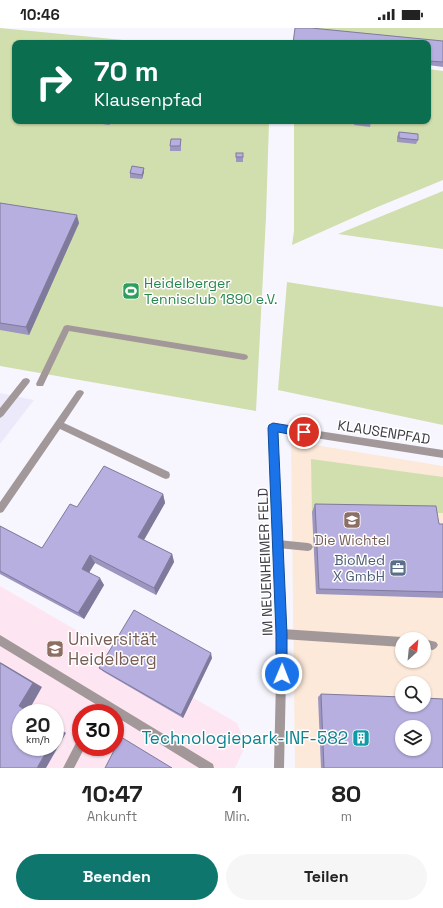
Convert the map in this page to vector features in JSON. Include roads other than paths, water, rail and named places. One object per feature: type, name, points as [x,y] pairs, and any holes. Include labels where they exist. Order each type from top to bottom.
[{"type":"street","points":[[40,384],[67,328],[244,357]]},
{"type":"street","points":[[0,414],[26,381]]},
{"type":"street","points":[[0,509],[80,393]]},
{"type":"street","points":[[59,424],[166,475]]},
{"type":"street","name":"KLAUSENPFAD","points":[[273,428],[443,454]]},
{"type":"street","name":"IM NEUENHEIMER FELD","points":[[273,428],[282,634],[279,768]]},
{"type":"street","points":[[278,544],[308,547]]},
{"type":"street","points":[[282,634],[395,642]]},
{"type":"street","points":[[0,640],[209,768]]},
{"type":"street","points":[[68,768],[75,756]]},
{"type":"place","name":"Heidelberger Tennisclub 1890 e.V.","points":[[131,291]]},
{"type":"place","name":"Die Wichtel","points":[[352,520]]},
{"type":"place","name":"BioMed X GmbH","points":[[398,568]]},
{"type":"place","name":"Universität Heidelberg","points":[[55,649]]},
{"type":"place","name":"Technologiepark-INF-582","points":[[361,738]]}]
